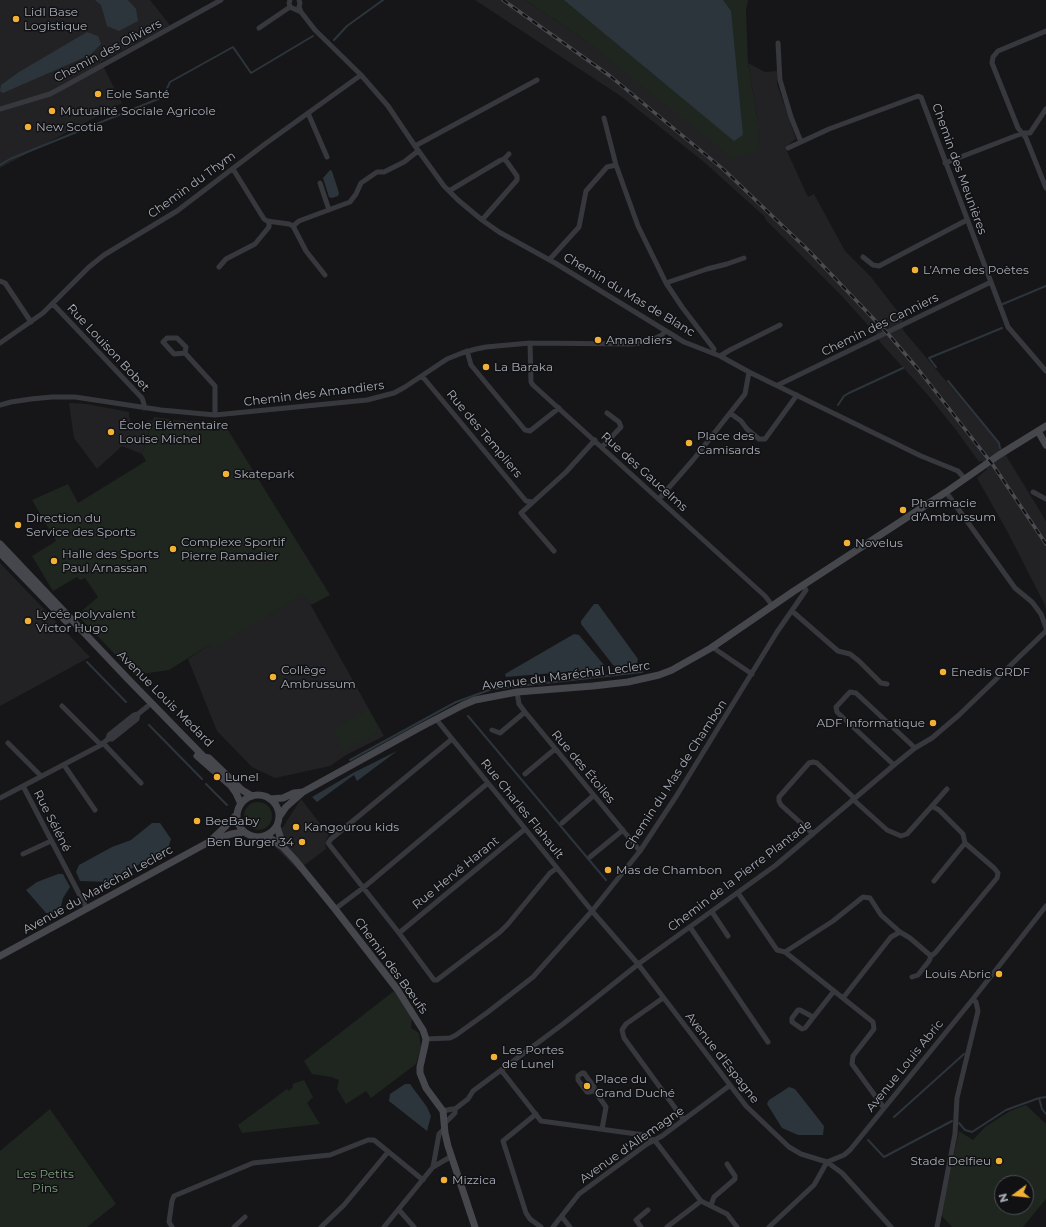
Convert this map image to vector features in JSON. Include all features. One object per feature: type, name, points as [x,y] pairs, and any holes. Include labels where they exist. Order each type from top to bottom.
[{"type":"main road","name":"Avenue du Maréchal Leclerc","points":[[279,817],[286,807],[303,792],[436,719],[476,700],[517,692],[628,682],[659,675],[688,662],[772,605],[946,492],[984,465],[1046,426]]},
{"type":"main road","points":[[1038,431],[1046,445]]},
{"type":"main road","name":"Avenue Louis Medard","points":[[0,544],[122,673],[204,756],[242,790],[252,796]]},
{"type":"main road","name":"Avenue Louis Medard","points":[[0,553],[199,758],[208,764],[231,786],[236,793],[240,804]]},
{"type":"main road","name":"Avenue du Maréchal Leclerc","points":[[270,799],[283,798],[294,793],[303,792]]},
{"type":"main road","points":[[252,796],[263,796],[270,799],[277,808],[279,817],[277,826],[270,834],[263,837],[255,837],[244,832],[237,822],[237,814],[240,804],[252,796]]},
{"type":"main road","name":"Avenue du Maréchal Leclerc","points":[[207,844],[237,814]]},
{"type":"main road","name":"Chemin des Bœufs","points":[[277,826],[283,847]]},
{"type":"main road","name":"Avenue du Maréchal Leclerc","points":[[0,956],[207,844],[231,834],[244,832]]},
{"type":"main road","name":"Chemin des Bœufs","points":[[263,837],[270,838],[283,847],[335,909],[397,989],[419,1023],[426,1039]]},
{"type":"main road","points":[[426,1039],[420,1066],[422,1081],[443,1111],[448,1146],[475,1227]]},
{"type":"street","name":"Chemin des Oliviers","points":[[0,109],[55,91],[221,0]]},
{"type":"street","points":[[259,28],[293,5],[300,3],[299,0]]},
{"type":"street","name":"Chemin du Mas de Blanc","points":[[293,5],[315,30],[361,75],[388,106],[433,173],[449,191],[482,220],[499,232],[549,260],[684,342],[720,356],[749,372],[922,456],[958,471],[965,479]]},
{"type":"street","points":[[1046,31],[1004,48],[994,54],[992,60],[993,66],[1018,128],[1026,138],[1044,178],[1046,188]]},
{"type":"street","points":[[778,43],[779,73],[782,88],[801,142]]},
{"type":"street","name":"Chemin du Thym","points":[[0,343],[31,322],[53,304],[89,267],[104,255],[177,211],[361,75]]},
{"type":"street","points":[[293,226],[299,221],[350,202],[361,183],[377,172],[384,172],[404,162],[416,149],[537,80]]},
{"type":"street","name":"Chemin des Meunières","points":[[788,148],[829,129],[918,96],[921,97],[1008,327],[1046,370]]},
{"type":"street","points":[[945,163],[1023,133],[1030,133],[1046,109]]},
{"type":"street","points":[[308,113],[327,157]]},
{"type":"street","points":[[604,118],[616,165],[634,216],[666,283],[714,349],[713,353]]},
{"type":"street","points":[[449,191],[510,154]]},
{"type":"street","points":[[482,220],[517,180],[517,176],[504,159]]},
{"type":"street","points":[[549,260],[579,227],[586,191],[607,168],[616,165]]},
{"type":"street","points":[[233,169],[264,219],[293,226],[306,251],[325,275]]},
{"type":"street","points":[[320,183],[329,210]]},
{"type":"street","points":[[863,257],[873,265],[879,266],[967,220]]},
{"type":"street","points":[[219,267],[226,259],[255,244],[269,227],[269,221]]},
{"type":"street","points":[[666,283],[707,268],[727,264],[744,258]]},
{"type":"street","points":[[0,281],[5,283],[31,322]]},
{"type":"street","name":"Chemin des Canniers","points":[[778,385],[991,282]]},
{"type":"street","name":"Rue Louison Bobet","points":[[53,304],[142,398],[144,408]]},
{"type":"street","points":[[720,356],[780,325]]},
{"type":"street","name":"Chemin des Amandiers","points":[[0,405],[31,399],[75,397],[144,408],[215,415],[366,400],[394,394],[447,359],[486,347],[530,343],[632,344],[647,342],[662,335],[665,331]]},
{"type":"street","name":"Rue des Gaucelms","points":[[530,343],[531,382],[533,385],[765,596],[772,605]]},
{"type":"street","points":[[467,352],[471,365],[525,430],[530,431],[559,408]]},
{"type":"street","points":[[184,353],[215,386],[215,415]]},
{"type":"street","points":[[659,499],[693,460],[745,394],[749,372]]},
{"type":"street","name":"Rue des Templiers","points":[[422,376],[526,501],[532,502]]},
{"type":"street","points":[[730,413],[760,439],[766,439],[797,395]]},
{"type":"street","points":[[602,447],[620,427],[620,422],[607,413]]},
{"type":"street","points":[[554,551],[521,513],[566,472],[595,440]]},
{"type":"street","points":[[946,492],[1015,588],[1032,602],[1041,614],[1046,629]]},
{"type":"street","points":[[1033,492],[1046,499]]},
{"type":"street","name":"Chemin du Mas de Chambon","points":[[426,1039],[447,1039],[456,1035],[505,999],[533,977],[592,911],[640,851],[677,795],[777,632],[806,590],[804,585]]},
{"type":"street","points":[[792,611],[838,652],[850,654],[881,682],[887,684]]},
{"type":"street","name":"Chemin de la Pierre Plantade","points":[[433,1167],[438,1147],[439,1134],[455,1113],[455,1109],[468,1099],[473,1091],[638,964],[776,865],[894,765],[915,748],[932,738],[959,714],[1046,629]]},
{"type":"street","points":[[713,646],[715,649],[752,674]]},
{"type":"street","name":"Rue des Étoiles","points":[[517,692],[519,704],[525,712],[640,851]]},
{"type":"street","points":[[894,765],[837,712],[836,707],[850,692],[856,693],[915,748]]},
{"type":"street","points":[[62,706],[141,783]]},
{"type":"street","name":"Rue Séléné","points":[[87,909],[23,786],[102,744],[108,739],[109,735],[148,706]]},
{"type":"street","points":[[492,730],[500,733],[525,712]]},
{"type":"street","name":"Rue Charles Flahault","points":[[436,719],[592,911]]},
{"type":"street","points":[[452,739],[328,842],[328,845],[399,933],[434,980],[437,980],[500,932],[550,874],[557,868]]},
{"type":"street","points":[[8,743],[41,776]]},
{"type":"street","points":[[525,774],[555,749]]},
{"type":"street","points":[[813,834],[781,805],[779,800],[779,797],[808,763],[817,763],[856,802],[887,830],[901,836],[907,834],[946,789]]},
{"type":"street","points":[[64,765],[95,810]]},
{"type":"street","points":[[335,909],[363,888],[488,783]]},
{"type":"street","points":[[0,798],[23,786]]},
{"type":"street","points":[[562,823],[593,796]]},
{"type":"street","points":[[912,977],[918,975],[931,956],[997,878],[998,873],[965,843],[963,834],[939,810],[932,806]]},
{"type":"street","name":"Rue Hervé Harant","points":[[399,933],[525,829]]},
{"type":"street","points":[[590,857],[623,830]]},
{"type":"street","points":[[23,854],[51,841]]},
{"type":"street","points":[[934,881],[965,843]]},
{"type":"street","points":[[738,893],[777,950],[785,952],[873,1022],[874,1029],[853,1056],[852,1064],[884,1108]]},
{"type":"street","points":[[785,952],[833,921],[863,897],[870,898],[881,915],[931,956]]},
{"type":"street","name":"Avenue Louis Abric","points":[[827,1162],[844,1155],[850,1150],[973,999],[1046,906]]},
{"type":"street","name":"Avenue d'Espagne","points":[[592,911],[638,964],[729,1086],[746,1106],[789,1147],[801,1154],[827,1162],[842,1173],[891,1227]]},
{"type":"street","points":[[712,912],[728,936]]},
{"type":"street","points":[[690,927],[768,1042]]},
{"type":"street","points":[[843,998],[891,937],[900,932]]},
{"type":"street","points":[[813,1017],[834,991]]},
{"type":"street","points":[[663,998],[626,1024],[622,1030],[624,1038],[684,1120]]},
{"type":"street","points":[[937,1227],[955,1134],[957,1098],[978,1011],[976,1002],[973,999]]},
{"type":"street","points":[[501,1070],[541,1121],[644,1135],[653,1140],[701,1201],[728,1214],[737,1227]]},
{"type":"street","name":"Avenue d'Allemagne","points":[[553,1227],[579,1194],[647,1144],[662,1136],[729,1086]]},
{"type":"street","points":[[594,1090],[606,1107],[602,1129]]},
{"type":"street","points":[[443,1111],[452,1108],[455,1109]]},
{"type":"street","points":[[536,1114],[502,1141],[526,1213],[530,1219],[541,1227]]},
{"type":"street","points":[[172,1227],[169,1222],[174,1196],[253,1163],[330,1155],[368,1140],[374,1140],[423,1180]]},
{"type":"street","points":[[438,1147],[448,1146]]},
{"type":"street","points":[[321,1227],[344,1204],[388,1152]]},
{"type":"street","points":[[384,1227],[433,1167],[452,1156]]},
{"type":"street","points":[[769,1227],[814,1184],[827,1162]]},
{"type":"street","points":[[711,1205],[714,1197],[735,1180],[735,1176],[727,1164]]},
{"type":"street","points":[[667,1227],[701,1201]]},
{"type":"street","points":[[399,1210],[414,1227]]},
{"type":"street","points":[[642,1227],[636,1220],[648,1210]]},
{"type":"street","points":[[234,1227],[245,1217]]},
{"type":"street","points":[[562,1217],[570,1227]]},
{"type":"shaded area","points":[[0,0],[150,0],[170,25],[101,62],[122,103],[0,168]]},
{"type":"shaded area","points":[[95,0],[128,0],[136,9],[138,21],[119,31],[107,26],[101,5]]},
{"type":"shaded area","points":[[475,0],[525,0],[580,36],[654,94],[758,123],[748,63],[765,72],[777,71],[777,84],[796,139],[785,147],[808,197],[814,194],[845,251],[871,277],[902,317],[903,330],[999,444],[1046,521],[1046,610],[1045,605],[1006,529],[977,478],[987,469],[982,461],[979,462],[927,394],[880,342],[876,334],[839,293],[765,219],[765,217],[704,162],[622,97]]},
{"type":"shaded area","points":[[564,0],[723,0],[731,11],[743,135],[734,141]]},
{"type":"shaded area","points":[[87,32],[98,36],[101,44],[90,55],[3,93],[0,91],[1,85],[19,72]]},
{"type":"shaded area","points":[[330,170],[332,171],[339,193],[338,196],[332,198],[329,197],[323,178]]},
{"type":"shaded area","name":"École Elémentaire Louise Michel","points":[[69,403],[87,404],[129,412],[129,417],[134,425],[143,426],[148,420],[152,421],[142,454],[122,446],[97,469],[74,438]]},
{"type":"shaded area","name":"Lycée polyvalent Victor Hugo","points":[[0,563],[90,657],[0,706]]},
{"type":"shaded area","name":"Collège Ambrussum","points":[[304,593],[384,736],[346,755],[330,766],[275,778],[252,767],[217,731],[188,659],[209,645],[213,648]]},
{"type":"shaded area","points":[[594,604],[598,604],[638,659],[637,663],[617,667],[613,665],[581,624],[581,621]]},
{"type":"shaded area","points":[[574,634],[579,635],[604,665],[600,669],[506,677],[505,674]]},
{"type":"shaded area","points":[[397,751],[357,781],[354,775],[317,802],[312,797],[353,773]]},
{"type":"shaded area","points":[[301,799],[329,835],[325,842],[326,849],[298,870],[272,844]]},
{"type":"shaded area","points":[[152,823],[160,823],[171,839],[168,848],[108,882],[80,881],[76,872],[79,865],[112,847],[131,840]]},
{"type":"shaded area","points":[[58,874],[63,874],[70,887],[63,898],[60,910],[46,913],[26,890],[37,882]]},
{"type":"shaded area","points":[[405,1084],[410,1084],[427,1107],[431,1116],[427,1131],[389,1101],[390,1094]]},
{"type":"shaded area","points":[[789,1087],[795,1089],[824,1126],[823,1135],[798,1135],[782,1128],[767,1104],[769,1100]]},
{"type":"green space","points":[[525,0],[748,0],[746,10],[748,63],[758,123],[759,150],[733,159],[580,36]]},
{"type":"green space","name":"Complexe Sportif Pierre Ramadier","points":[[154,417],[183,421],[223,422],[330,595],[311,605],[303,594],[213,649],[209,645],[169,670],[135,675],[77,615],[98,597],[85,578],[80,580],[77,577],[53,591],[32,556],[56,541],[32,500],[68,484],[78,503],[146,461],[142,454]]},
{"type":"green space","points":[[368,710],[380,731],[343,750],[332,730]]},
{"type":"green space","points":[[258,802],[268,806],[272,816],[268,826],[258,830],[248,826],[244,816],[248,806]]},
{"type":"green space","points":[[394,991],[412,1017],[411,1028],[419,1033],[421,1047],[416,1064],[371,1098],[366,1091],[346,1104],[337,1089],[339,1080],[312,1074],[304,1061]]},
{"type":"green space","points":[[304,1080],[313,1097],[307,1103],[320,1124],[242,1133],[238,1125],[287,1089],[289,1091],[293,1087],[292,1085]]},
{"type":"green space","name":"Stade Delfieu","points":[[1026,1105],[1046,1124],[1046,1199],[1034,1214],[1034,1175],[994,1175],[994,1215],[1033,1215],[1023,1227],[952,1227],[941,1215],[959,1131],[973,1140],[985,1127],[1010,1111]]},
{"type":"green space","name":"Les Petits Pins","points":[[50,1109],[116,1204],[87,1227],[0,1227],[0,1151]]},
{"type":"waterway","points":[[334,40],[347,26],[383,0]]},
{"type":"waterway","points":[[0,165],[10,159],[163,97],[170,82],[233,47],[251,73],[313,36]]},
{"type":"waterway","points":[[1003,304],[1046,286]]},
{"type":"waterway","points":[[936,367],[929,358],[1002,328]]},
{"type":"waterway","points":[[838,405],[844,396],[849,393],[903,368]]},
{"type":"waterway","points":[[948,381],[999,443],[1000,448]]},
{"type":"waterway","points":[[87,662],[126,702]]},
{"type":"waterway","points":[[350,760],[456,702],[492,689],[642,672]]},
{"type":"waterway","points":[[468,716],[606,880]]},
{"type":"waterway","points":[[149,725],[202,779]]},
{"type":"waterway","points":[[206,784],[227,805]]},
{"type":"waterway","points":[[894,1117],[964,1054]]},
{"type":"waterway","points":[[959,1123],[965,1130],[972,1132],[1006,1110],[1039,1098],[1046,1097]]},
{"type":"waterway","points":[[1039,1098],[1042,1109],[1046,1114]]},
{"type":"waterway","points":[[868,1140],[884,1157],[952,1121]]},
{"type":"railway","points":[[503,0],[610,76],[723,169],[809,251],[889,335],[918,369],[993,465],[1046,544]]},
{"type":"place","name":"Lidl Base Logistique","points":[[16,19]]},
{"type":"place","name":"Eole Santé","points":[[98,94]]},
{"type":"place","name":"Mutualité Sociale Agricole","points":[[52,111]]},
{"type":"place","name":"New Scotia","points":[[28,127]]},
{"type":"place","name":"L’Ame des Poètes","points":[[915,270]]},
{"type":"place","name":"Amandiers","points":[[598,340]]},
{"type":"place","name":"La Baraka","points":[[486,367]]},
{"type":"place","name":"École Elémentaire Louise Michel","points":[[111,432]]},
{"type":"place","name":"Place des Camisards","points":[[689,443]]},
{"type":"place","name":"Skatepark","points":[[226,474]]},
{"type":"place","name":"Pharmacie d'Ambrussum","points":[[903,510]]},
{"type":"place","name":"Direction du Service des Sports","points":[[18,525]]},
{"type":"place","name":"Novelus","points":[[847,543]]},
{"type":"place","name":"Complexe Sportif Pierre Ramadier","points":[[173,549]]},
{"type":"place","name":"Halle des Sports Paul Arnassan","points":[[54,561]]},
{"type":"place","name":"Lycée polyvalent Victor Hugo","points":[[28,621]]},
{"type":"place","name":"Enedis GRDF","points":[[943,672]]},
{"type":"place","name":"Collège Ambrussum","points":[[273,677]]},
{"type":"place","name":"ADF Informatique","points":[[933,723]]},
{"type":"place","name":"Lunel","points":[[217,777]]},
{"type":"place","name":"BeeBaby","points":[[197,821]]},
{"type":"place","name":"Kangourou kids","points":[[296,827]]},
{"type":"place","name":"Ben Burger 34","points":[[302,842]]},
{"type":"place","name":"Mas de Chambon","points":[[608,870]]},
{"type":"place","name":"Louis Abric","points":[[999,974]]},
{"type":"place","name":"Les Portes de Lunel","points":[[494,1057]]},
{"type":"place","name":"Place du Grand Duché","points":[[587,1086]]},
{"type":"place","name":"Stade Delfieu","points":[[999,1161]]},
{"type":"place","name":"Mizzica","points":[[444,1180]]}]
